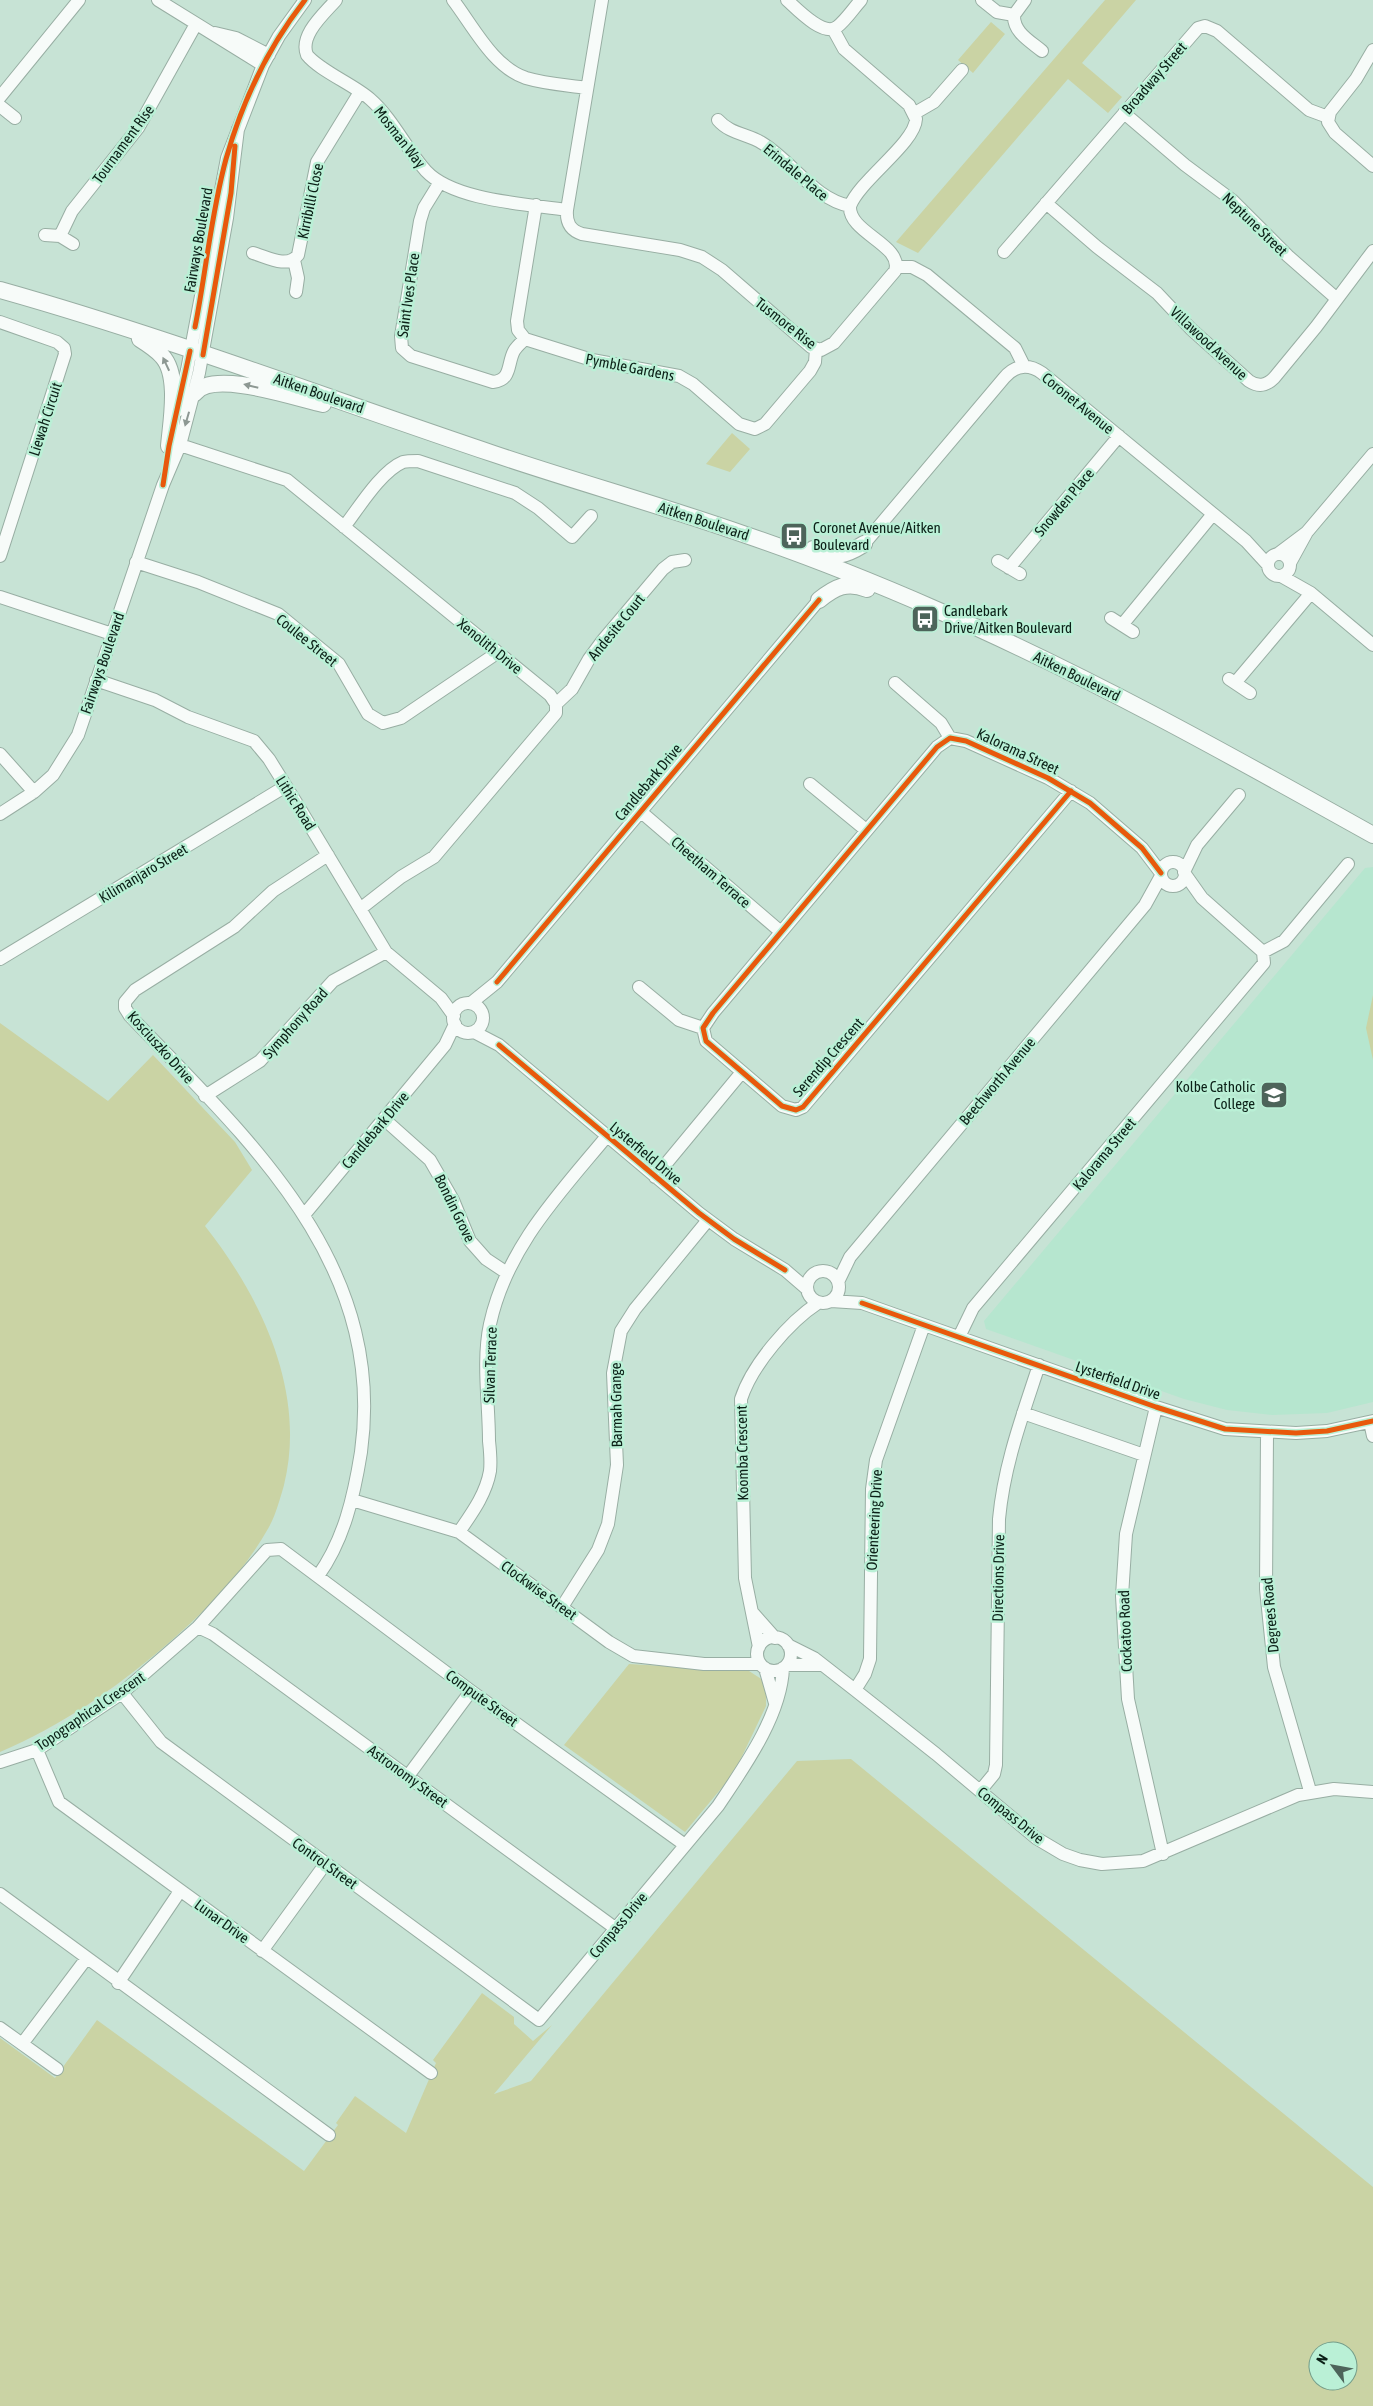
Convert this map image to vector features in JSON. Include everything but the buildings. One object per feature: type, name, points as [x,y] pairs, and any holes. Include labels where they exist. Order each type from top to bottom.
[{"type":"main road","name":"Aitken Boulevard","points":[[0,290],[367,409],[538,469],[746,534],[811,558],[984,631],[1120,697],[1373,835]]},
{"type":"main road","points":[[127,330],[156,350],[168,364],[173,410],[174,445]]},
{"type":"main road","points":[[195,393],[198,389],[207,385],[238,383],[324,404],[367,409]]},
{"type":"main road","points":[[746,534],[792,540],[836,556],[850,553],[864,544]]},
{"type":"main road","points":[[864,544],[860,566],[868,578],[882,587]]},
{"type":"main road","points":[[811,558],[821,568],[825,580],[819,600]]},
{"type":"main road","points":[[819,600],[840,586],[852,584],[920,611],[984,631]]},
{"type":"street","points":[[0,96],[79,0]]},
{"type":"street","points":[[158,0],[196,24],[213,32],[230,46],[266,60]]},
{"type":"street","name":"Fairways Boulevard","points":[[0,814],[34,792],[53,775],[71,748],[112,634],[174,445],[197,353],[221,217],[227,158],[266,60],[305,0]]},
{"type":"street","name":"Mosman Way","points":[[336,0],[306,38],[305,49],[310,59],[360,92],[377,106],[422,165],[440,182],[467,194],[567,210]]},
{"type":"street","points":[[453,0],[496,57],[513,71],[536,80],[587,88]]},
{"type":"street","points":[[567,210],[602,0]]},
{"type":"street","points":[[787,0],[818,26],[833,29]]},
{"type":"street","points":[[833,29],[861,0]]},
{"type":"street","points":[[982,0],[997,12],[1014,15]]},
{"type":"street","points":[[1025,0],[1014,15],[1016,29],[1042,52]]},
{"type":"street","name":"Tournament Rise","points":[[60,236],[72,211],[147,115],[196,24]]},
{"type":"street","name":"Broadway Street","points":[[1004,252],[1198,28],[1205,26],[1217,30],[1309,110],[1328,117]]},
{"type":"street","points":[[833,29],[840,45],[909,105],[915,113],[916,123],[911,132],[857,195],[850,206],[852,218],[891,254],[896,267],[912,267],[922,271],[1007,343],[1019,367],[1004,378],[864,544]]},
{"type":"street","points":[[1373,50],[1356,79],[1328,117],[1330,128],[1373,166]]},
{"type":"street","points":[[915,113],[934,102],[962,70]]},
{"type":"street","name":"Kirribilli Close","points":[[296,292],[298,278],[294,260],[300,249],[317,162],[360,92]]},
{"type":"street","points":[[0,106],[14,118]]},
{"type":"street","name":"Neptune Street","points":[[1124,113],[1185,165],[1232,200],[1288,256],[1338,299]]},
{"type":"street","name":"Erindale Place","points":[[718,120],[728,128],[754,139],[772,150],[830,200],[850,206]]},
{"type":"street","name":"Saint Ives Place","points":[[440,182],[424,208],[420,221],[401,336],[402,348],[408,354],[418,358],[493,382],[501,380],[507,374],[513,353],[525,339]]},
{"type":"street","name":"Villawood Avenue","points":[[1046,204],[1104,253],[1157,293],[1191,328],[1249,381],[1257,385],[1265,384],[1274,378],[1338,299],[1373,251]]},
{"type":"street","points":[[525,339],[518,330],[517,321],[536,205]]},
{"type":"street","name":"Tusmore Rise","points":[[567,210],[566,218],[569,225],[582,234],[680,250],[707,260],[722,270],[816,349],[826,349],[834,343],[891,277],[896,267]]},
{"type":"street","points":[[45,235],[60,236],[73,244]]},
{"type":"street","points":[[253,253],[284,262],[294,260]]},
{"type":"street","name":"Liewah Circuit","points":[[0,322],[57,342],[64,348],[65,354],[0,556]]},
{"type":"street","name":"Pymble Gardens","points":[[525,339],[586,359],[679,376],[693,384],[739,424],[755,429],[765,424],[810,372],[816,349]]},
{"type":"street","name":"Fairways Boulevard","points":[[174,445],[195,393],[197,353]]},
{"type":"street","name":"Coronet Avenue","points":[[1019,367],[1030,366],[1042,373],[1246,541],[1268,565]]},
{"type":"street","name":"Snowden Place","points":[[1009,568],[1119,436]]},
{"type":"street","name":"Xenolith Drive","points":[[174,445],[287,480],[550,695],[556,704]]},
{"type":"street","points":[[1373,454],[1307,532],[1270,558],[1268,565],[1274,575],[1281,576],[1310,593],[1373,645]]},
{"type":"street","points":[[344,527],[379,482],[395,466],[404,462],[418,461],[515,493],[538,508],[572,537],[591,516]]},
{"type":"street","points":[[1111,618],[1128,628],[1213,514]]},
{"type":"street","points":[[1281,576],[1288,573],[1307,532]]},
{"type":"street","name":"Coronet Avenue","points":[[1246,541],[1278,554]]},
{"type":"street","points":[[1278,554],[1286,555],[1310,593]]},
{"type":"street","name":"Andesite Court","points":[[556,704],[572,689],[589,659],[603,640],[663,569],[672,562],[685,560]]},
{"type":"street","name":"Coulee Street","points":[[136,562],[198,582],[278,614],[339,664],[368,714],[383,723],[401,718],[497,652]]},
{"type":"street","points":[[1250,693],[1232,681],[1310,593]]},
{"type":"street","points":[[0,597],[112,634]]},
{"type":"street","name":"Candlebark Drive","points":[[462,1026],[457,1008],[468,1003],[497,982],[819,600]]},
{"type":"street","name":"Lithic Road","points":[[96,680],[156,700],[188,717],[254,741],[269,759],[286,786],[386,952],[441,998],[462,1026]]},
{"type":"street","points":[[639,986],[679,1020],[694,1027],[703,1028],[713,1013],[936,747],[950,738],[936,718],[895,683]]},
{"type":"street","points":[[360,909],[401,877],[434,857],[556,713],[556,704]]},
{"type":"street","name":"Kalorama Street","points":[[950,738],[966,741],[1071,791],[1090,803],[1142,848],[1161,874]]},
{"type":"street","points":[[0,754],[34,792]]},
{"type":"street","points":[[810,784],[866,830]]},
{"type":"street","name":"Kilimanjaro Street","points":[[0,959],[286,786]]},
{"type":"street","name":"Serendip Crescent","points":[[703,1028],[706,1041],[782,1106],[796,1110],[803,1107],[1071,791]]},
{"type":"street","points":[[1202,898],[1164,882],[1161,874],[1164,866],[1173,863],[1197,845],[1239,795]]},
{"type":"street","name":"Cheetham Terrace","points":[[640,812],[781,932]]},
{"type":"street","points":[[1172,886],[1180,884],[1197,845]]},
{"type":"street","name":"Kalorama Street","points":[[1142,848],[1173,863]]},
{"type":"street","name":"Kosciuszko Drive","points":[[318,1576],[336,1546],[352,1500],[361,1450],[364,1408],[356,1334],[337,1273],[304,1215],[243,1136],[130,1016],[125,1008],[125,1002],[135,990],[234,927],[273,891],[328,855]]},
{"type":"street","points":[[1173,863],[1181,866],[1202,898],[1263,952],[1284,941],[1348,864]]},
{"type":"street","name":"Beechworth Avenue","points":[[830,1272],[850,1257],[1145,905],[1161,874]]},
{"type":"street","name":"Beechworth Avenue","points":[[1145,905],[1172,886]]},
{"type":"street","name":"Symphony Road","points":[[206,1096],[260,1061],[333,981],[386,952]]},
{"type":"street","name":"Kalorama Street","points":[[963,1339],[968,1316],[1260,969],[1264,963],[1263,952]]},
{"type":"street","name":"Candlebark Drive","points":[[304,1215],[462,1026],[483,1017],[497,982]]},
{"type":"street","name":"Lithic Road","points":[[441,998],[468,1003]]},
{"type":"street","name":"Lysterfield Drive","points":[[468,1003],[478,1006],[499,1045]]},
{"type":"street","name":"Lysterfield Drive","points":[[462,1026],[499,1045],[708,1220],[742,1244],[785,1270],[817,1298],[862,1303],[1156,1407],[1219,1427],[1267,1433],[1327,1431],[1371,1421]]},
{"type":"street","points":[[655,1176],[742,1072]]},
{"type":"street","name":"Bondin Grove","points":[[384,1119],[430,1160],[453,1200],[470,1241],[486,1260],[507,1273]]},
{"type":"street","name":"Silvan Terrace","points":[[459,1532],[481,1499],[490,1471],[487,1385],[490,1324],[507,1273],[536,1222],[607,1136]]},
{"type":"street","name":"Barmah Grange","points":[[562,1607],[598,1550],[608,1524],[617,1465],[613,1373],[622,1331],[634,1309],[708,1220]]},
{"type":"street","name":"Beechworth Avenue","points":[[839,1284],[850,1257]]},
{"type":"street","name":"Lysterfield Drive","points":[[785,1270],[813,1275]]},
{"type":"street","points":[[821,1271],[830,1272],[839,1284],[837,1295],[817,1298],[808,1281],[813,1275],[821,1271]]},
{"type":"street","name":"Lysterfield Drive","points":[[839,1284],[862,1303]]},
{"type":"street","name":"Koomba Crescent","points":[[759,1648],[745,1578],[741,1399],[750,1378],[759,1364],[817,1298]]},
{"type":"street","name":"Orienteering Drive","points":[[855,1690],[865,1674],[870,1659],[872,1489],[876,1460],[924,1325]]},
{"type":"street","name":"Directions Drive","points":[[980,1791],[994,1774],[996,1765],[999,1519],[1001,1492],[1009,1456],[1039,1365]]},
{"type":"street","name":"Cockatoo Road","points":[[1156,1407],[1126,1534],[1122,1596],[1128,1699],[1163,1854]]},
{"type":"street","points":[[1023,1413],[1144,1455]]},
{"type":"street","points":[[1371,1421],[1373,1436]]},
{"type":"street","name":"Degrees Road","points":[[1267,1433],[1266,1589],[1274,1667],[1310,1791]]},
{"type":"street","name":"Clockwise Street","points":[[352,1500],[459,1532],[609,1642],[633,1656],[762,1666]]},
{"type":"street","name":"Compute Street","points":[[281,1549],[471,1691],[685,1844]]},
{"type":"street","name":"Topographical Crescent","points":[[0,1762],[37,1750],[122,1693],[198,1627],[267,1550],[281,1549]]},
{"type":"street","name":"Koomba Crescent","points":[[751,1610],[775,1638]]},
{"type":"street","name":"Astronomy Street","points":[[198,1627],[213,1634],[615,1928]]},
{"type":"street","points":[[729,1664],[759,1648],[769,1639],[775,1638],[784,1640],[791,1652],[785,1667]]},
{"type":"street","name":"Compass Drive","points":[[788,1645],[814,1658],[1036,1838],[1063,1854],[1080,1860],[1121,1865],[1143,1861],[1163,1854],[1298,1794],[1310,1791],[1348,1788],[1373,1792]]},
{"type":"street","points":[[759,1648],[762,1666],[775,1703]]},
{"type":"street","points":[[762,1666],[777,1671],[785,1667],[822,1665]]},
{"type":"street","name":"Compass Drive","points":[[539,2020],[718,1806],[738,1776],[772,1715],[785,1667]]},
{"type":"street","points":[[408,1776],[471,1691]]},
{"type":"street","name":"Control Street","points":[[122,1693],[161,1742],[539,2020]]},
{"type":"street","name":"Lunar Drive","points":[[37,1750],[59,1802],[431,2073]]},
{"type":"street","points":[[262,1951],[326,1864]]},
{"type":"street","points":[[118,1982],[180,1891]]},
{"type":"street","points":[[0,1894],[86,1959],[329,2135]]},
{"type":"street","points":[[22,2044],[86,1959]]},
{"type":"street","points":[[0,2028],[57,2069]]},
{"type":"shaded area","points":[[1105,0],[1136,0],[1082,63],[1122,97],[1108,113],[1068,79],[918,253],[896,242]]},
{"type":"shaded area","points":[[991,22],[1005,34],[973,73],[958,60]]},
{"type":"shaded area","points":[[732,433],[750,449],[730,472],[706,464]]},
{"type":"shaded area","name":"Kolbe Catholic College","points":[[1373,867],[1373,1402],[1327,1413],[1272,1415],[1227,1410],[1184,1399],[986,1329],[984,1321],[1365,868]]},
{"type":"shaded area","points":[[1373,995],[1373,1060],[1366,1028]]},
{"type":"shaded area","points":[[0,1023],[108,1101],[153,1055],[235,1142],[252,1170],[205,1226],[244,1283],[261,1315],[274,1347],[284,1381],[289,1415],[290,1450],[284,1485],[276,1512],[269,1527],[247,1561],[209,1606],[165,1646],[107,1692],[44,1731],[0,1752]]},
{"type":"shaded area","points":[[629,1664],[749,1671],[766,1682],[766,1706],[734,1773],[685,1832],[564,1745]]},
{"type":"shaded area","points":[[851,1759],[1373,2187],[1373,2406],[0,2406],[0,2038],[55,2078],[97,2020],[304,2171],[338,2125],[336,2123],[355,2096],[406,2133],[436,2063],[433,2060],[482,1993],[514,2017],[514,2024],[533,2041],[552,2025],[494,2094],[531,2081],[797,1761]]},
{"type":"cycle path","points":[[195,327],[216,201],[226,159],[240,117],[268,55],[305,0]]},
{"type":"cycle path","points":[[203,355],[231,193],[235,146]]},
{"type":"cycle path","points":[[163,485],[169,446],[190,351]]},
{"type":"cycle path","points":[[497,982],[819,600]]},
{"type":"cycle path","points":[[1071,791],[803,1107],[796,1110],[782,1106],[706,1041],[703,1028],[713,1013],[937,747],[950,738],[966,741],[1048,778],[1090,803],[1142,848],[1161,873]]},
{"type":"cycle path","points":[[499,1045],[699,1213],[734,1239],[785,1270]]},
{"type":"cycle path","points":[[862,1303],[1156,1407],[1225,1429],[1296,1433],[1327,1431],[1373,1421]]},
{"type":"place","name":"Coronet Avenue/Aitken Boulevard","points":[[794,536]]},
{"type":"place","name":"Candlebark Drive/Aitken Boulevard","points":[[925,619]]},
{"type":"place","name":"Kolbe Catholic College","points":[[1274,1095]]}]
